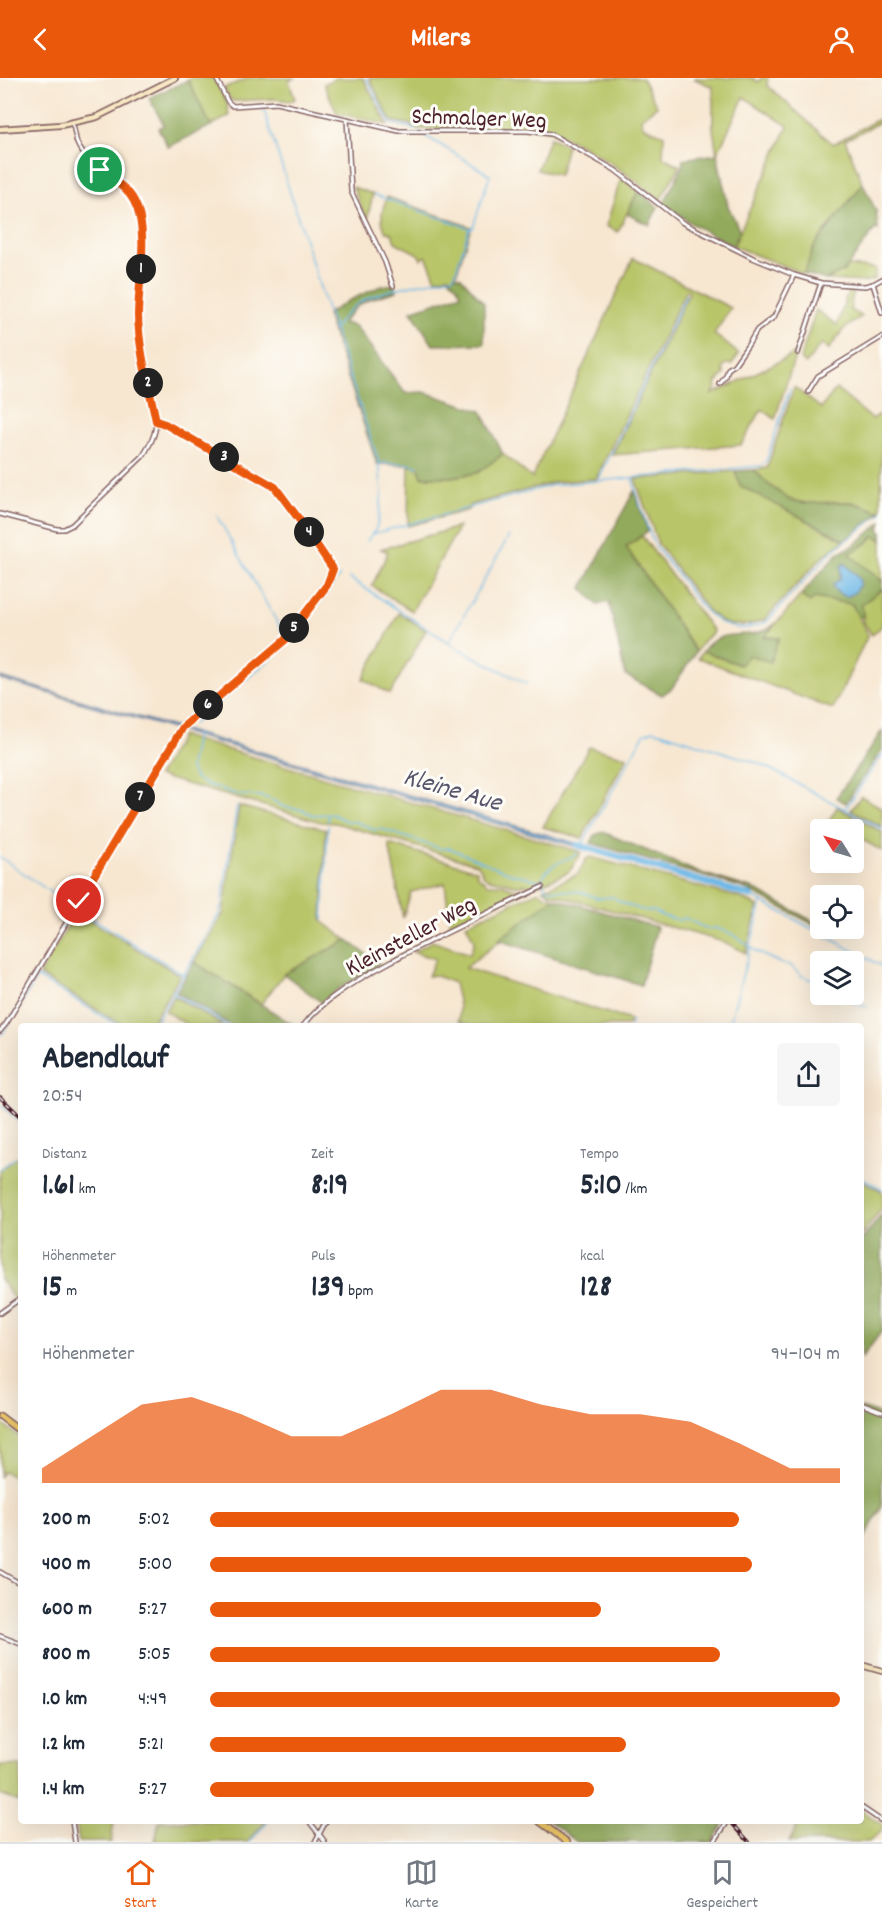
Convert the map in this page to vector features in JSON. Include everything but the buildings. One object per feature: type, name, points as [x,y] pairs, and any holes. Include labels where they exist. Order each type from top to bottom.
[{"type":"main road","points":[[0,129],[72,123],[97,117],[176,78]]},
{"type":"main road","points":[[0,1416],[18,1430]]},
{"type":"main road","points":[[864,1666],[882,1671]]},
{"type":"main road","points":[[543,1824],[567,1842]]},
{"type":"street","points":[[160,78],[161,86]]},
{"type":"street","name":"Schmalger Weg","points":[[216,78],[228,102],[233,106],[276,103],[399,131],[528,131],[552,134],[615,170],[683,223],[753,258],[794,275],[821,283],[873,284]]},
{"type":"street","points":[[346,119],[351,191],[385,262],[393,286]]},
{"type":"street","points":[[0,514],[57,529],[64,529],[72,525],[143,456],[150,446],[156,421],[144,363],[138,316],[142,249],[140,220],[134,201],[124,188],[100,170],[81,151],[74,137],[72,123]]},
{"type":"street","points":[[720,384],[728,369],[734,365],[757,330],[774,317],[794,275]]},
{"type":"street","points":[[882,279],[873,284],[882,313]]},
{"type":"street","points":[[798,353],[821,283]]},
{"type":"street","points":[[808,392],[818,376],[882,337]]},
{"type":"street","points":[[0,1031],[183,727],[288,637],[327,585],[333,569],[275,487],[156,421]]},
{"type":"street","name":"Kleinsteller Weg","points":[[306,1023],[325,1001],[382,966],[451,929],[542,887]]},
{"type":"street","points":[[0,1313],[18,1300]]},
{"type":"street","points":[[864,1405],[882,1412]]},
{"type":"street","points":[[0,1572],[18,1582]]},
{"type":"street","points":[[0,1636],[18,1643]]},
{"type":"street","points":[[864,1809],[880,1820]]},
{"type":"street","points":[[72,1824],[75,1842]]},
{"type":"street","points":[[311,1824],[325,1842]]},
{"type":"street","points":[[315,1842],[324,1824]]},
{"type":"street","points":[[714,1842],[726,1824]]},
{"type":"green space","points":[[214,78],[227,103],[229,116],[211,126],[188,80]]},
{"type":"green space","points":[[249,78],[294,78],[289,81],[295,99],[290,101],[275,99],[234,101],[230,99],[224,88]]},
{"type":"green space","points":[[336,78],[363,78],[388,125],[337,113],[324,84]]},
{"type":"green space","points":[[369,78],[642,78],[657,106],[641,118],[643,126],[664,135],[663,157],[680,166],[660,200],[584,146],[550,132],[535,128],[417,129],[409,124],[391,121]]},
{"type":"green space","points":[[693,78],[752,78],[759,82],[761,78],[768,78],[767,85],[833,144],[882,117],[882,121],[845,140],[863,184],[814,246],[804,274],[733,246],[788,126],[744,97],[717,154],[713,129],[713,87]]},
{"type":"green space","points":[[188,80],[211,126],[168,147],[158,128],[164,125],[149,98]]},
{"type":"green space","points":[[550,137],[567,146],[559,175],[537,170]]},
{"type":"green space","points":[[717,154],[728,206],[740,231],[733,246],[692,224],[664,203],[682,167],[683,159]]},
{"type":"green space","points":[[621,178],[638,191],[618,232],[606,226]]},
{"type":"green space","points":[[863,184],[876,211],[878,230],[875,229],[844,271],[826,280],[804,274],[814,246]]},
{"type":"green space","points":[[353,187],[373,194],[367,221]]},
{"type":"green space","points":[[638,191],[658,207],[649,225],[627,214]]},
{"type":"green space","points":[[387,197],[471,227],[456,275],[453,278],[450,279],[449,276],[436,279],[426,256],[421,259],[418,254],[395,242],[392,233],[386,232],[382,223],[382,215]]},
{"type":"green space","points":[[633,258],[731,308],[714,334],[739,354],[732,364],[726,364],[723,369],[725,374],[716,383],[717,387],[711,395],[796,353],[775,419],[762,409],[741,445],[612,455],[689,292],[686,290],[596,479],[556,482],[471,505],[468,510],[408,526],[409,465],[419,468],[422,477],[451,477],[477,473],[503,454],[532,478]]},
{"type":"green space","points":[[847,266],[875,268],[875,279],[864,282],[826,280],[844,271]]},
{"type":"green space","points":[[456,275],[461,277],[484,303],[484,344],[433,345],[411,311],[461,294],[450,279]]},
{"type":"green space","points":[[394,284],[397,291],[373,298],[360,305],[348,315],[343,323],[355,326],[405,393],[424,392],[482,411],[503,454],[477,473],[451,477],[422,477],[419,468],[409,465],[377,464],[327,314],[348,301],[381,286]]},
{"type":"green space","points":[[849,289],[854,289],[850,310],[862,316],[843,330],[829,349],[821,344],[806,364],[800,359],[816,310],[837,325]]},
{"type":"green space","points":[[794,387],[821,408],[836,389],[872,419],[882,413],[881,512],[852,502],[805,503],[790,500],[769,485],[754,470],[767,468]]},
{"type":"green space","points":[[754,470],[769,485],[790,500],[805,503],[852,502],[881,512],[845,540],[740,486],[735,471]]},
{"type":"green space","points":[[735,471],[741,486],[845,540],[823,556],[764,620],[748,625],[730,625],[708,611],[658,544],[635,479]]},
{"type":"green space","points":[[634,491],[648,531],[626,547],[696,652],[672,688],[662,695],[625,675],[609,602],[598,605],[582,588]]},
{"type":"green space","points":[[882,522],[879,531],[882,532],[882,541],[873,536],[867,543],[849,554],[882,581],[882,589],[862,604],[863,617],[859,618],[852,604],[814,598],[810,603],[801,595],[837,554],[853,546]]},
{"type":"green space","points":[[459,527],[412,611],[372,586],[388,552],[381,549]]},
{"type":"green space","points":[[642,536],[713,631],[696,652],[626,547]]},
{"type":"green space","points":[[873,536],[882,541],[882,581],[848,554],[867,543]]},
{"type":"green space","points":[[882,589],[882,626],[872,635],[863,622],[862,604]]},
{"type":"green space","points":[[801,595],[810,603],[813,598],[852,604],[868,635],[833,709],[698,658],[703,651],[740,665],[749,655],[779,638],[764,637]]},
{"type":"green space","points":[[399,613],[426,630],[390,694],[363,679]]},
{"type":"green space","points":[[776,623],[764,637],[779,638],[770,662],[749,655],[740,665],[703,651],[719,638],[757,633]]},
{"type":"green space","points":[[882,731],[882,750],[846,803],[836,798]]},
{"type":"green space","points":[[181,736],[581,852],[568,872],[539,885],[514,885],[488,879],[476,864],[336,823],[321,822],[158,776]]},
{"type":"green space","points":[[589,747],[627,757],[582,838],[543,827]]},
{"type":"green space","points":[[861,796],[882,808],[882,827],[851,810]]},
{"type":"green space","points":[[239,806],[326,829],[322,921],[347,940],[284,974],[261,1004],[194,962],[223,914]]},
{"type":"green space","points":[[837,807],[859,819],[830,819]]},
{"type":"green space","points":[[864,822],[882,832],[882,851],[864,841]]},
{"type":"green space","points":[[603,832],[695,871],[754,889],[810,920],[810,923],[744,888],[591,843],[595,835]]},
{"type":"green space","points":[[389,844],[477,870],[477,875],[488,884],[501,884],[514,889],[530,889],[450,925],[445,883],[411,892],[403,918]]},
{"type":"green space","points":[[590,857],[741,898],[758,906],[746,953],[724,942],[549,893],[544,889],[578,874],[586,859]]},
{"type":"green space","points":[[539,891],[554,898],[465,968],[630,1020],[629,1023],[464,1023],[458,1021],[459,1007],[454,983],[434,975],[428,976],[435,959],[413,952],[432,941],[470,954],[474,941],[466,924]]},
{"type":"green space","points":[[554,898],[657,927],[641,985],[498,940]]},
{"type":"green space","points":[[76,912],[180,975],[152,1023],[118,1023],[39,975]]},
{"type":"green space","points":[[347,940],[380,964],[321,1002],[284,974]]},
{"type":"green space","points":[[194,962],[290,1023],[227,1023],[176,992]]},
{"type":"green space","points":[[174,996],[219,1023],[184,1023],[165,1011]]},
{"type":"green space","points":[[18,1156],[18,1298],[15,1300],[0,1279],[0,1170]]},
{"type":"green space","points":[[864,1182],[882,1191],[882,1208],[864,1232]]},
{"type":"green space","points":[[882,1214],[882,1331],[864,1355],[864,1238]]},
{"type":"green space","points":[[864,1409],[882,1415],[882,1506],[864,1539]]},
{"type":"green space","points":[[0,1423],[18,1436],[18,1481],[4,1471],[0,1476]]},
{"type":"green space","points":[[0,1765],[18,1766],[18,1802],[0,1795]]},
{"type":"green space","points":[[864,1812],[882,1824],[882,1830],[869,1842],[789,1842],[798,1824],[864,1824]]},
{"type":"green space","points":[[76,1824],[114,1824],[111,1842],[79,1842]]},
{"type":"green space","points":[[158,1824],[263,1824],[248,1842],[155,1842]]},
{"type":"green space","points":[[553,1824],[723,1825],[712,1842],[577,1842]]},
{"type":"water","points":[[844,563],[859,579],[860,584],[854,593],[846,597],[833,587],[834,583],[840,580],[841,567]]},
{"type":"water","points":[[0,677],[586,846],[585,849],[0,679]]},
{"type":"waterway","points":[[366,78],[390,123],[415,130]]},
{"type":"waterway","points":[[263,107],[379,463],[382,493],[379,515],[376,529],[367,541]]},
{"type":"waterway","points":[[334,329],[350,310],[365,299],[402,287],[452,277],[455,274],[490,175],[419,132]]},
{"type":"waterway","points":[[375,195],[469,229]]},
{"type":"waterway","points":[[598,481],[686,295]]},
{"type":"waterway","points":[[372,534],[553,485],[761,466],[766,462],[790,389]]},
{"type":"waterway","points":[[380,463],[409,464],[418,467]]},
{"type":"waterway","points":[[632,478],[647,526],[658,550],[704,609],[724,625],[736,628],[766,622],[830,553],[882,513]]},
{"type":"waterway","points":[[217,516],[283,633]]},
{"type":"waterway","points":[[449,642],[509,536]]},
{"type":"waterway","points":[[193,724],[286,646],[339,576]]},
{"type":"waterway","points":[[349,578],[459,649],[527,684]]},
{"type":"waterway","points":[[580,848],[644,734],[654,730],[761,764],[882,829]]},
{"type":"waterway","points":[[196,735],[190,768],[194,777],[203,783],[239,795],[260,796],[284,807],[303,810],[313,815],[332,814],[375,830],[381,829],[442,849],[449,848],[515,875],[542,881],[547,889],[582,892],[597,898],[613,897],[642,910],[653,911],[679,920],[685,918],[707,929],[716,928],[732,934],[755,951],[782,964],[790,965],[802,976],[810,979]]},
{"type":"waterway","points":[[845,809],[882,755]]},
{"type":"waterway","points":[[155,1023],[220,913],[237,806]]},
{"type":"waterway","points":[[328,814],[328,821]]},
{"type":"waterway","points":[[323,920],[328,826]]},
{"type":"waterway","name":"Kleine Aue","points":[[578,845],[751,896]]},
{"type":"waterway","points":[[541,880],[551,867],[577,853]]},
{"type":"waterway","points":[[0,857],[69,905]]},
{"type":"waterway","name":"Kleine Aue","points":[[751,896],[882,966]]},
{"type":"waterway","points":[[730,1023],[762,902]]},
{"type":"waterway","points":[[80,911],[184,975]]},
{"type":"waterway","points":[[0,1035],[37,977],[114,1023]]},
{"type":"waterway","points":[[173,993],[223,1023]]},
{"type":"waterway","points":[[859,1005],[867,1007]]},
{"type":"waterway","points":[[0,1104],[18,1121]]},
{"type":"waterway","points":[[0,1169],[18,1156]]},
{"type":"waterway","points":[[864,1179],[882,1189]]},
{"type":"waterway","points":[[250,1842],[265,1824]]},
{"type":"railway","points":[[0,1097],[18,1114]]},
{"type":"railway","points":[[733,1824],[749,1842]]},
{"type":"route","points":[[79,901],[168,749],[186,723],[285,640],[327,585],[333,569],[275,487],[156,421],[144,363],[138,316],[142,249],[140,220],[134,201],[124,188],[100,170]]}]
